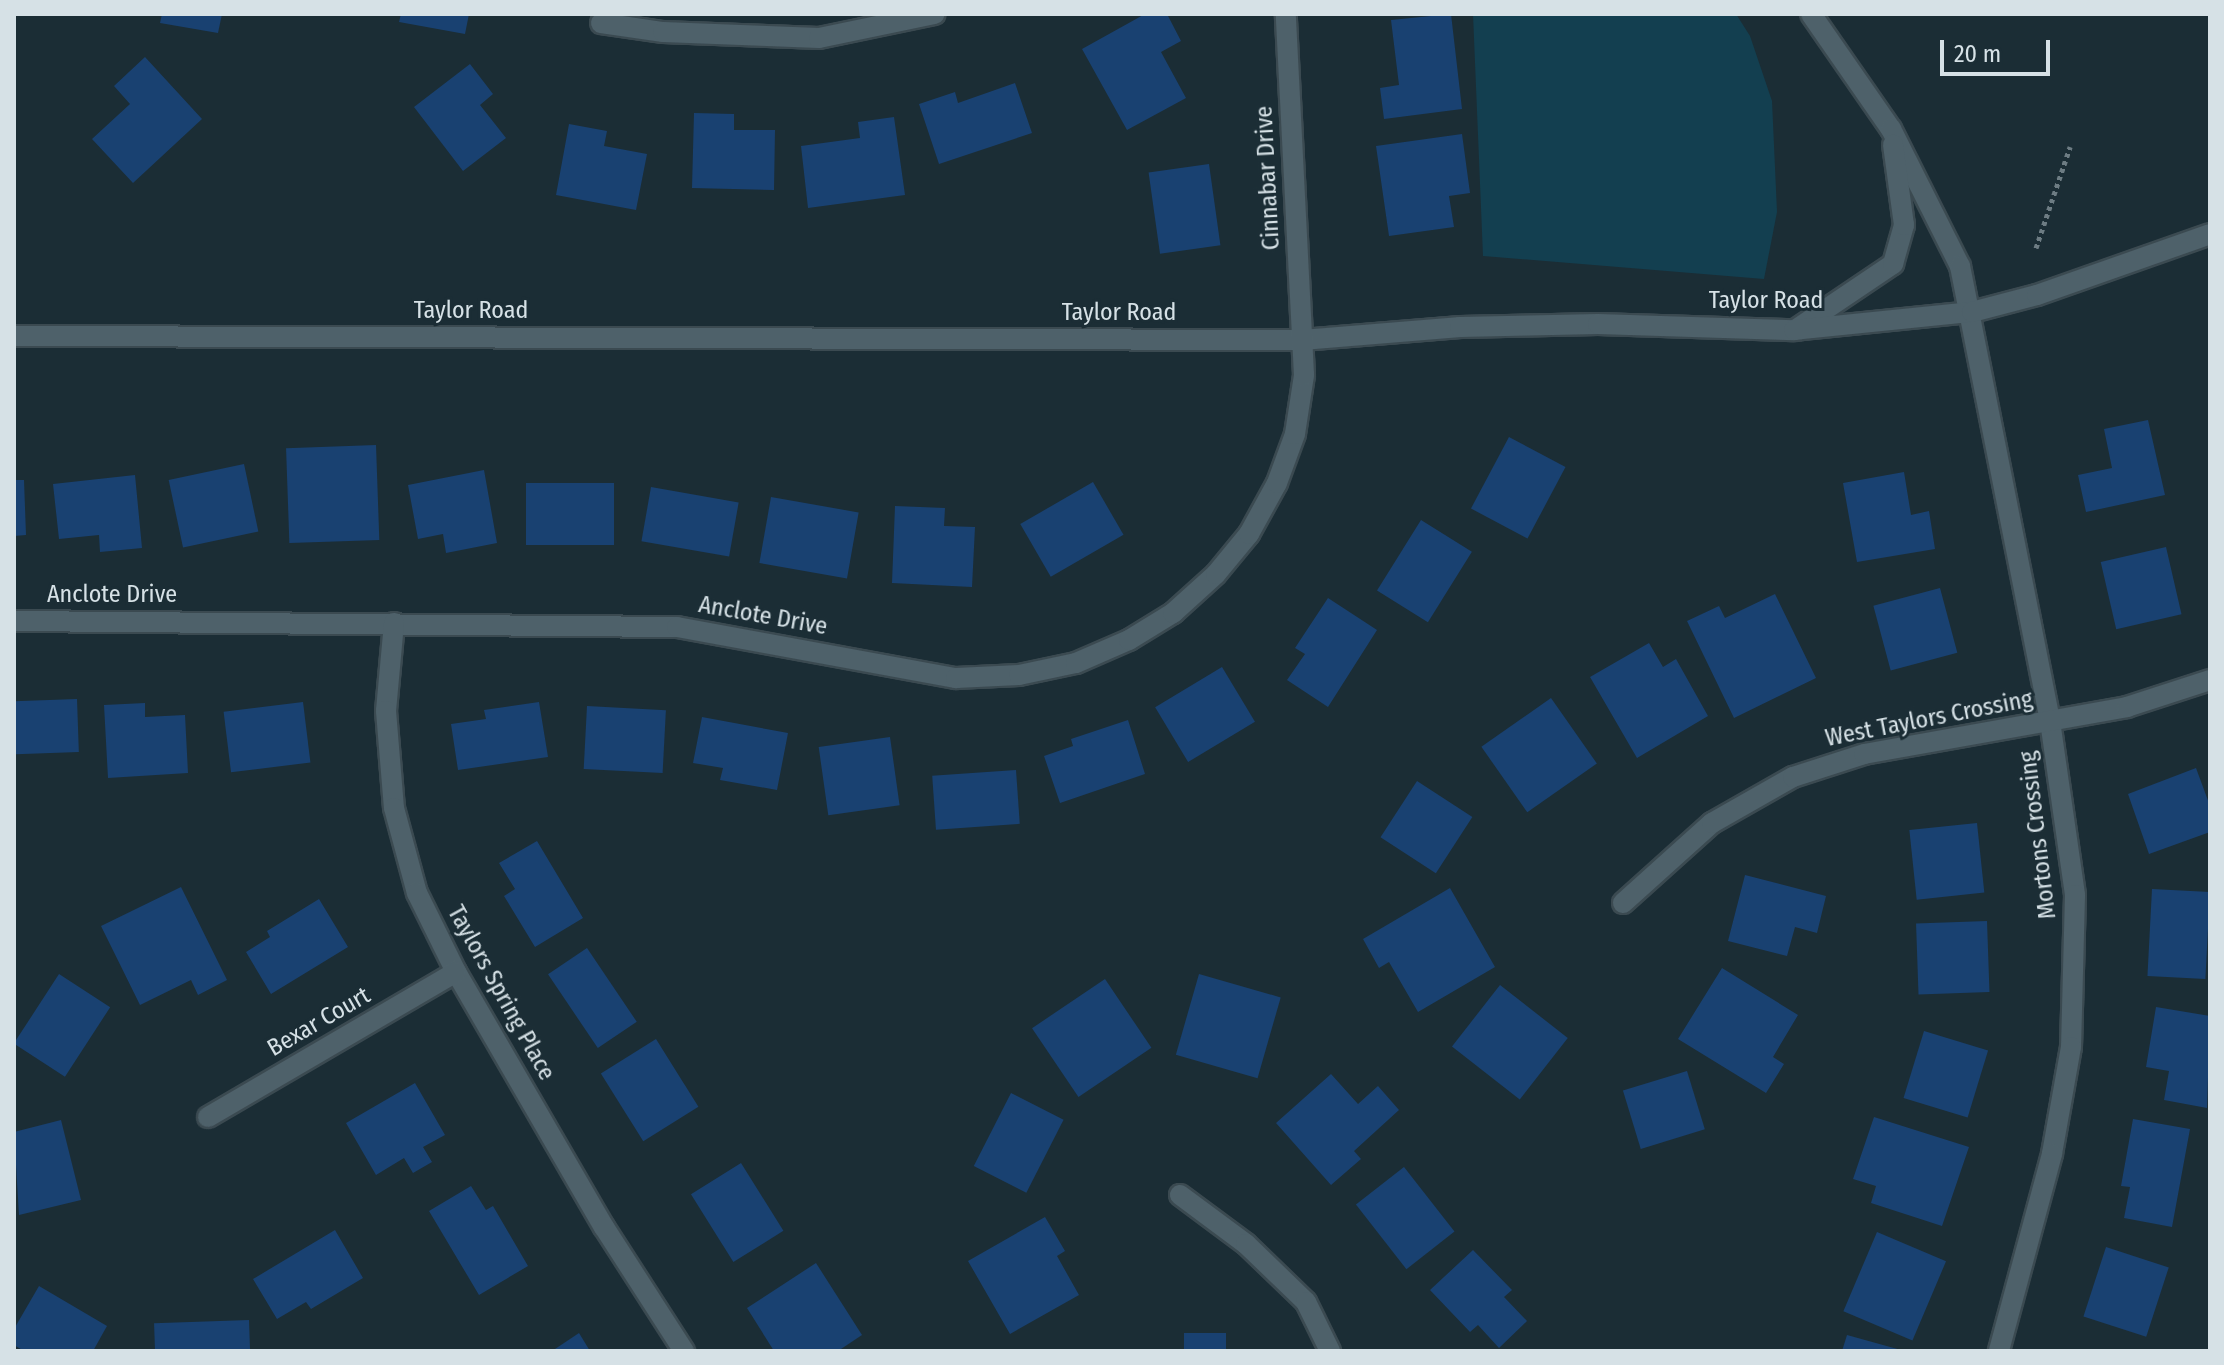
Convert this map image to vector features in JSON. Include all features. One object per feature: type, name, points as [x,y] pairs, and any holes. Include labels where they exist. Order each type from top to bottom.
[{"type":"street","points":[[601,23],[663,32],[819,38],[935,14]]},
{"type":"street","name":"Cinnabar Drive","points":[[1286,14],[1302,340]]},
{"type":"street","name":"Mortons Crossing","points":[[1811,14],[1891,129],[1960,266],[1972,312],[2050,721],[2075,895],[2071,1047],[2052,1154],[1999,1351]]},
{"type":"street","points":[[1794,330],[1893,264],[1904,225],[1891,129]]},
{"type":"street","name":"Taylor Road","points":[[14,336],[1302,340],[1568,324],[1794,330],[1972,312],[2037,295],[2210,234]]},
{"type":"street","name":"Anclote Drive","points":[[14,621],[677,627],[956,678],[1019,675],[1076,663],[1129,640],[1173,613],[1216,574],[1249,534],[1277,483],[1295,434],[1304,375],[1302,340]]},
{"type":"street","name":"Taylors Spring Place","points":[[394,623],[386,711],[394,808],[417,893],[456,972],[604,1227],[684,1351]]},
{"type":"street","name":"West Taylors Crossing","points":[[1623,903],[1712,823],[1793,777],[1864,754],[2127,707],[2210,680]]},
{"type":"street","name":"Bexar Court","points":[[208,1117],[456,972]]},
{"type":"street","points":[[1180,1195],[1246,1244],[1306,1302],[1330,1351]]},
{"type":"path","points":[[2036,248],[2070,147]]},
{"type":"shaded area","points":[[1473,14],[1736,14],[1750,36],[1772,101],[1777,212],[1764,279],[1483,256]]},
{"type":"building","points":[[162,14],[222,14],[218,33],[160,23]]},
{"type":"building","points":[[401,14],[469,14],[465,34],[399,22]]},
{"type":"building","points":[[1145,14],[1167,14],[1181,41],[1161,52],[1186,98],[1127,130],[1082,49]]},
{"type":"building","points":[[1451,14],[1462,109],[1384,119],[1380,88],[1399,85],[1391,20]]},
{"type":"building","points":[[145,57],[202,119],[133,183],[92,139],[130,104],[114,86]]},
{"type":"building","points":[[470,64],[493,94],[480,105],[506,138],[463,171],[414,107]]},
{"type":"building","points":[[1015,83],[1032,133],[939,164],[919,104],[955,92],[958,103]]},
{"type":"building","points":[[694,113],[734,114],[734,130],[775,130],[774,190],[692,188]]},
{"type":"building","points":[[894,117],[905,195],[808,208],[801,146],[860,138],[858,122]]},
{"type":"building","points":[[569,124],[607,131],[604,146],[647,154],[636,210],[556,195]]},
{"type":"building","points":[[1462,134],[1470,193],[1449,196],[1454,227],[1389,236],[1376,146]]},
{"type":"building","points":[[1209,164],[1220,245],[1160,254],[1149,172]]},
{"type":"building","points":[[2148,420],[2165,495],[2086,512],[2078,475],[2112,468],[2104,429]]},
{"type":"building","points":[[1509,437],[1566,467],[1527,539],[1471,509]]},
{"type":"building","points":[[376,445],[379,540],[289,543],[286,448]]},
{"type":"building","points":[[244,464],[258,531],[183,548],[169,480]]},
{"type":"building","points":[[484,470],[497,543],[446,553],[443,534],[418,539],[408,485]]},
{"type":"building","points":[[1904,472],[1911,515],[1929,511],[1935,549],[1857,562],[1843,483]]},
{"type":"building","points":[[135,475],[142,548],[100,552],[99,535],[59,539],[53,484]]},
{"type":"building","points":[[14,480],[24,480],[26,535],[14,536]]},
{"type":"building","points":[[1093,482],[1124,535],[1051,577],[1020,524]]},
{"type":"building","points":[[526,483],[614,483],[614,545],[526,545]]},
{"type":"building","points":[[651,487],[739,502],[729,557],[641,541]]},
{"type":"building","points":[[771,497],[859,512],[847,578],[759,563]]},
{"type":"building","points":[[895,506],[945,508],[944,526],[975,527],[972,587],[892,583]]},
{"type":"building","points":[[1421,520],[1472,552],[1428,622],[1377,590]]},
{"type":"building","points":[[2166,547],[2182,614],[2116,629],[2101,562]]},
{"type":"building","points":[[1940,588],[1957,653],[1891,671],[1873,606]]},
{"type":"building","points":[[1775,594],[1816,678],[1734,718],[1687,621],[1719,606],[1725,618]]},
{"type":"building","points":[[1328,598],[1377,630],[1328,707],[1287,680],[1305,654],[1295,648]]},
{"type":"building","points":[[1649,643],[1663,667],[1676,659],[1708,716],[1637,758],[1590,677]]},
{"type":"building","points":[[1222,667],[1255,722],[1188,762],[1155,707]]},
{"type":"building","points":[[1551,698],[1597,764],[1527,812],[1481,747]]},
{"type":"building","points":[[77,699],[79,752],[16,754],[14,701]]},
{"type":"building","points":[[303,702],[310,763],[231,772],[224,712]]},
{"type":"building","points":[[539,702],[548,757],[458,770],[451,724],[486,719],[484,710]]},
{"type":"building","points":[[145,703],[145,717],[185,715],[188,773],[108,778],[104,705]]},
{"type":"building","points":[[587,706],[666,710],[663,773],[584,769]]},
{"type":"building","points":[[702,717],[788,733],[777,790],[720,780],[723,768],[693,763]]},
{"type":"building","points":[[1128,720],[1145,774],[1060,803],[1044,756],[1073,746],[1071,739]]},
{"type":"building","points":[[890,737],[900,805],[828,815],[819,747]]},
{"type":"building","points":[[2196,768],[2210,806],[2210,832],[2149,854],[2128,794]]},
{"type":"building","points":[[1016,770],[1020,824],[936,830],[932,776]]},
{"type":"building","points":[[1417,781],[1472,817],[1436,873],[1381,837]]},
{"type":"building","points":[[1977,823],[1984,893],[1917,900],[1909,830]]},
{"type":"building","points":[[537,841],[583,918],[535,947],[504,896],[515,889],[499,863]]},
{"type":"building","points":[[1745,875],[1826,896],[1817,933],[1795,927],[1787,956],[1728,941]]},
{"type":"building","points":[[181,887],[227,980],[198,995],[191,980],[140,1005],[101,926]]},
{"type":"building","points":[[1450,888],[1495,967],[1418,1012],[1389,962],[1379,968],[1363,939]]},
{"type":"building","points":[[2152,889],[2210,892],[2205,979],[2147,976]]},
{"type":"building","points":[[319,899],[348,947],[271,994],[246,952],[270,937],[267,931]]},
{"type":"building","points":[[1987,921],[1989,992],[1919,994],[1916,923]]},
{"type":"building","points":[[587,948],[637,1022],[598,1048],[548,974]]},
{"type":"building","points":[[1722,968],[1798,1015],[1773,1057],[1784,1064],[1766,1093],[1678,1039]]},
{"type":"building","points":[[59,974],[110,1007],[65,1077],[14,1044]]},
{"type":"building","points":[[1199,974],[1281,997],[1258,1078],[1176,1055]]},
{"type":"building","points":[[1105,979],[1151,1048],[1078,1097],[1032,1028]]},
{"type":"building","points":[[1500,985],[1568,1038],[1520,1099],[1452,1046]]},
{"type":"building","points":[[2156,1007],[2210,1016],[2207,1108],[2164,1100],[2169,1071],[2146,1067]]},
{"type":"building","points":[[1924,1031],[1988,1051],[1968,1118],[1904,1098]]},
{"type":"building","points":[[656,1039],[698,1107],[643,1141],[601,1073]]},
{"type":"building","points":[[1687,1071],[1705,1129],[1641,1149],[1623,1091]]},
{"type":"building","points":[[1331,1074],[1358,1104],[1378,1086],[1399,1110],[1354,1151],[1361,1159],[1331,1185],[1276,1123]]},
{"type":"building","points":[[415,1083],[445,1135],[423,1147],[432,1162],[413,1173],[404,1158],[376,1175],[346,1123]]},
{"type":"building","points":[[1011,1093],[1064,1120],[1026,1193],[974,1166]]},
{"type":"building","points":[[1874,1117],[1969,1147],[1942,1226],[1871,1203],[1876,1186],[1853,1179]]},
{"type":"building","points":[[2133,1119],[2190,1129],[2172,1227],[2124,1218],[2130,1187],[2121,1186]]},
{"type":"building","points":[[61,1120],[81,1200],[19,1215],[14,1132]]},
{"type":"building","points":[[741,1163],[783,1231],[733,1262],[691,1194]]},
{"type":"building","points":[[1404,1167],[1454,1232],[1406,1269],[1356,1205]]},
{"type":"building","points":[[471,1186],[486,1210],[493,1206],[528,1266],[479,1295],[429,1211]]},
{"type":"building","points":[[1045,1217],[1065,1251],[1057,1256],[1079,1295],[1010,1334],[968,1261]]},
{"type":"building","points":[[335,1230],[363,1278],[311,1309],[306,1302],[277,1319],[253,1279]]},
{"type":"building","points":[[1877,1232],[1946,1261],[1912,1340],[1843,1311]]},
{"type":"building","points":[[2106,1247],[2169,1267],[2146,1337],[2083,1316]]},
{"type":"building","points":[[1473,1250],[1512,1290],[1504,1297],[1527,1321],[1499,1348],[1478,1325],[1470,1332],[1430,1290]]},
{"type":"building","points":[[816,1263],[862,1335],[838,1351],[774,1351],[747,1308]]},
{"type":"building","points":[[39,1286],[107,1326],[93,1351],[24,1351],[14,1345],[14,1329]]},
{"type":"building","points":[[249,1320],[250,1351],[155,1351],[154,1323]]},
{"type":"building","points":[[579,1333],[590,1351],[552,1351]]},
{"type":"building","points":[[1184,1333],[1226,1333],[1226,1351],[1184,1351]]},
{"type":"building","points":[[1847,1335],[1901,1350],[1901,1351],[1842,1351]]}]
